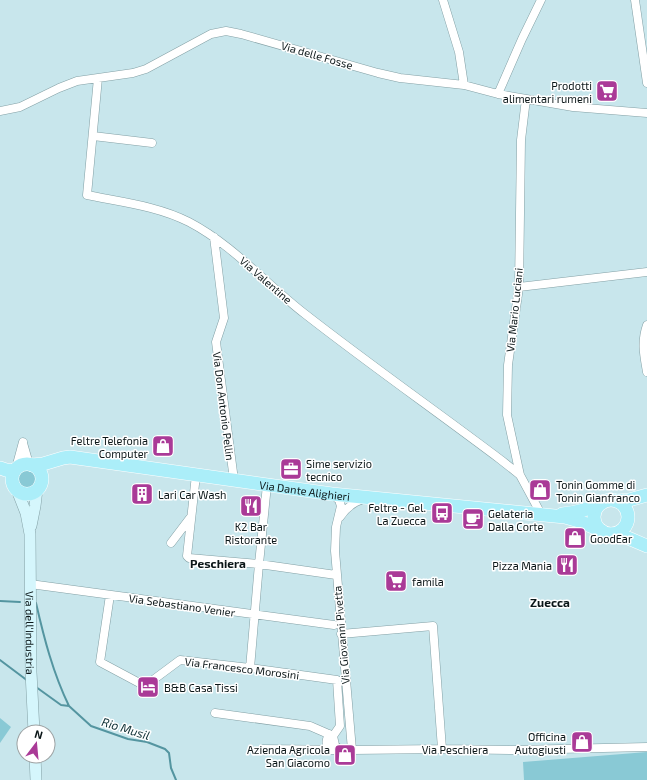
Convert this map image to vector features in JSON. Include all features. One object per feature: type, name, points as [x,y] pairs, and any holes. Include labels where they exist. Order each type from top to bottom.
[{"type":"main road","name":"Via Dante Alighieri","points":[[31,465],[43,464],[70,457],[332,494],[541,514],[572,519],[607,533],[644,544]]},
{"type":"main road","points":[[0,477],[25,494],[34,492],[51,470],[70,457]]},
{"type":"main road","points":[[16,489],[12,479],[15,470],[21,465],[31,465],[38,469],[42,479],[39,486]]},
{"type":"main road","points":[[0,468],[15,470]]},
{"type":"main road","name":"Via Dante Alighieri","points":[[541,514],[575,512],[612,501],[629,500],[647,496]]},
{"type":"main road","points":[[644,544],[632,535],[628,519],[626,509],[622,505],[612,501],[600,504],[594,518],[598,528],[607,533],[617,533],[625,526],[628,519],[636,505],[647,496]]},
{"type":"street","points":[[443,0],[459,52],[464,85]]},
{"type":"street","points":[[498,94],[541,0]]},
{"type":"street","points":[[635,0],[647,82]]},
{"type":"street","name":"Via delle Fosse","points":[[0,111],[20,107],[77,81],[133,73],[146,69],[211,34],[226,31],[400,78],[464,85],[498,94],[573,107],[647,113]]},
{"type":"street","name":"Via Valentine","points":[[98,78],[87,195],[169,213],[189,222],[214,238],[235,252],[303,313],[520,475]]},
{"type":"street","name":"Via Mario Luciani","points":[[526,99],[521,140],[519,287],[508,365],[507,415],[520,475],[541,514]]},
{"type":"street","points":[[92,136],[152,143]]},
{"type":"street","name":"Via Don Antonio Pellin","points":[[214,238],[224,318],[216,342],[234,480]]},
{"type":"street","points":[[519,287],[647,272]]},
{"type":"street","points":[[647,325],[643,352],[647,372]]},
{"type":"street","points":[[15,470],[23,442],[31,465]]},
{"type":"street","points":[[196,475],[187,556],[189,558],[259,564],[336,575]]},
{"type":"street","points":[[250,668],[267,485]]},
{"type":"street","name":"Via dell'Industria","points":[[33,724],[31,688],[30,534],[39,486]]},
{"type":"street","name":"Via dell'Industria","points":[[16,489],[26,513],[30,534]]},
{"type":"street","points":[[332,494],[338,500],[341,509]]},
{"type":"street","points":[[341,509],[350,499],[363,497]]},
{"type":"street","points":[[339,519],[349,506],[363,497]]},
{"type":"street","name":"Via Giovanni Pivetta","points":[[341,509],[336,527],[336,575],[352,750]]},
{"type":"street","points":[[171,542],[191,518]]},
{"type":"street","name":"Via Sebastiano Venier","points":[[30,584],[334,625]]},
{"type":"street","name":"Via Francesco Morosini","points":[[110,595],[100,662],[145,686],[180,660],[337,680],[340,726],[331,735]]},
{"type":"street","points":[[341,634],[433,626],[442,749]]},
{"type":"street","points":[[215,713],[310,726],[331,735],[335,745],[340,750]]},
{"type":"street","points":[[330,750],[326,741],[331,735]]},
{"type":"street","name":"Via Peschiera","points":[[263,749],[516,750],[647,747]]},
{"type":"street","points":[[35,764],[36,780]]},
{"type":"shaded area","points":[[27,465],[37,469],[41,479],[37,489],[27,493],[17,489],[13,479],[17,469]]},
{"type":"shaded area","points":[[0,718],[11,727],[0,743]]},
{"type":"shaded area","points":[[647,752],[647,780],[524,780],[523,762]]},
{"type":"waterway","points":[[0,601],[20,602]]},
{"type":"waterway","points":[[36,603],[42,629],[58,681],[69,706]]},
{"type":"waterway","name":"Rio Musil","points":[[0,660],[28,681]]},
{"type":"waterway","name":"Rio Musil","points":[[36,687],[61,705],[69,706],[91,726],[128,739],[147,742],[165,749],[169,753],[171,768],[176,780]]},
{"type":"place","name":"Prodotti alimentari rumeni","points":[[607,91]]},
{"type":"place","name":"Feltre Telefonia Computer","points":[[163,446]]},
{"type":"place","name":"Sime servizio tecnico","points":[[291,469]]},
{"type":"place","name":"Tonin Gomme di Tonin Gianfranco","points":[[540,490]]},
{"type":"place","name":"Lari Car Wash","points":[[142,494]]},
{"type":"place","name":"K2 Bar Ristorante","points":[[251,506]]},
{"type":"place","name":"Feltre - Gel. La Zuecca","points":[[442,513]]},
{"type":"place","name":"Gelateria Dalla Corte","points":[[473,519]]},
{"type":"place","name":"GoodEar","points":[[575,538]]},
{"type":"place","name":"Pizza Mania","points":[[567,565]]},
{"type":"place","name":"famila","points":[[396,581]]},
{"type":"place","name":"B&B Casa Tissi","points":[[148,687]]},
{"type":"place","name":"Officina Autogiusti","points":[[582,742]]},
{"type":"place","name":"Azienda Agricola San Giacomo","points":[[345,755]]},
{"type":"district","name":"Peschiera","points":[[218,563]]},
{"type":"district","name":"Zuecca","points":[[550,602]]}]
